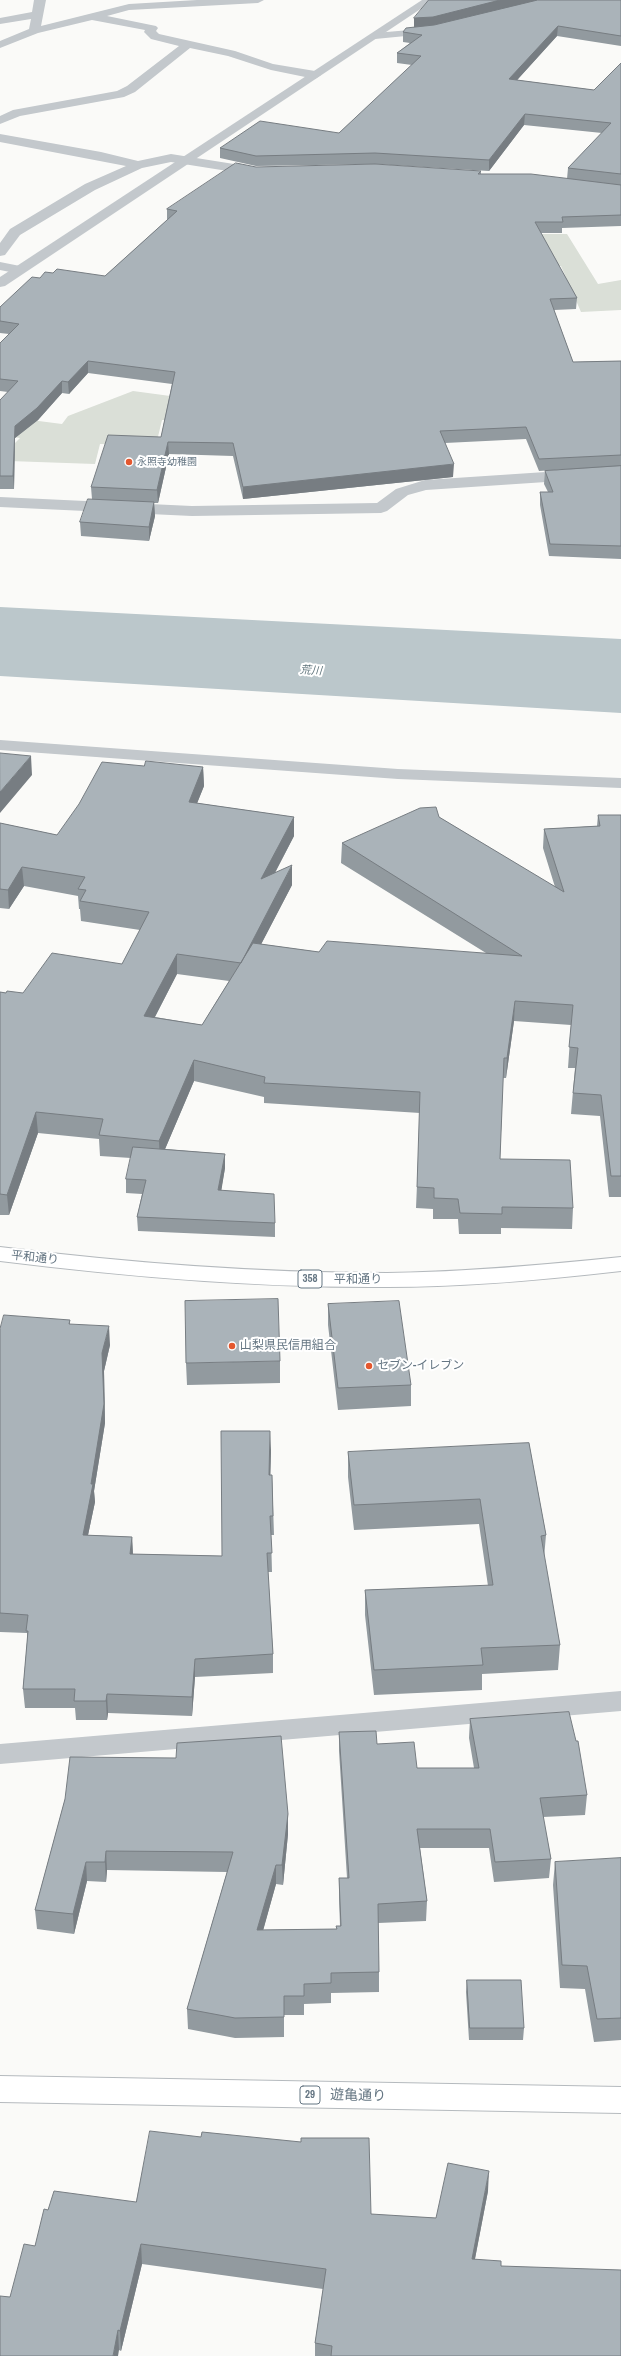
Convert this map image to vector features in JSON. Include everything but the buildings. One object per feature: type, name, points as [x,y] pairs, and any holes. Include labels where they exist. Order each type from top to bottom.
[{"type":"main road","name":"平和通り","points":[[0,1254],[252,1279],[421,1280],[621,1264]]},
{"type":"main road","name":"遊亀通り","points":[[0,2089],[621,2100]]},
{"type":"street","points":[[34,31],[40,0]]},
{"type":"street","points":[[0,45],[34,31],[129,7],[191,2],[213,4],[258,0]]},
{"type":"street","points":[[0,283],[429,0]]},
{"type":"street","points":[[0,21],[37,15]]},
{"type":"street","points":[[91,16],[152,28],[150,32],[155,37],[187,45],[231,53],[271,67],[315,75]]},
{"type":"street","points":[[374,36],[433,31],[448,27]]},
{"type":"street","points":[[0,120],[17,113],[120,94],[131,89],[187,45]]},
{"type":"street","points":[[0,138],[101,156],[138,165]]},
{"type":"street","points":[[0,252],[19,230],[90,187],[138,165],[171,158],[256,172],[274,170]]},
{"type":"street","points":[[0,229],[19,230]]},
{"type":"street","points":[[0,266],[20,270]]},
{"type":"street","points":[[0,502],[192,510],[381,508],[402,492],[425,485],[621,472]]},
{"type":"street","points":[[0,730],[16,732],[103,753]]},
{"type":"street","points":[[0,746],[398,774],[621,783]]},
{"type":"street","points":[[0,1754],[621,1700]]},
{"type":"shaded area","points":[[497,234],[567,234],[598,284],[621,280],[621,310],[581,312],[561,266],[555,266]]},
{"type":"shaded area","points":[[133,391],[230,404],[226,422],[162,420],[156,445],[100,444],[95,464],[9,461],[12,446],[20,438],[0,435],[0,416],[62,424],[68,416]]},
{"type":"water","name":"荒川","points":[[0,607],[621,639],[621,713],[0,676]]},
{"type":"place","name":"永照寺幼稚園","points":[[129,462]]},
{"type":"place","name":"山梨県民信用組合","points":[[232,1346]]},
{"type":"place","name":"セブン-イレブン","points":[[369,1366]]}]
